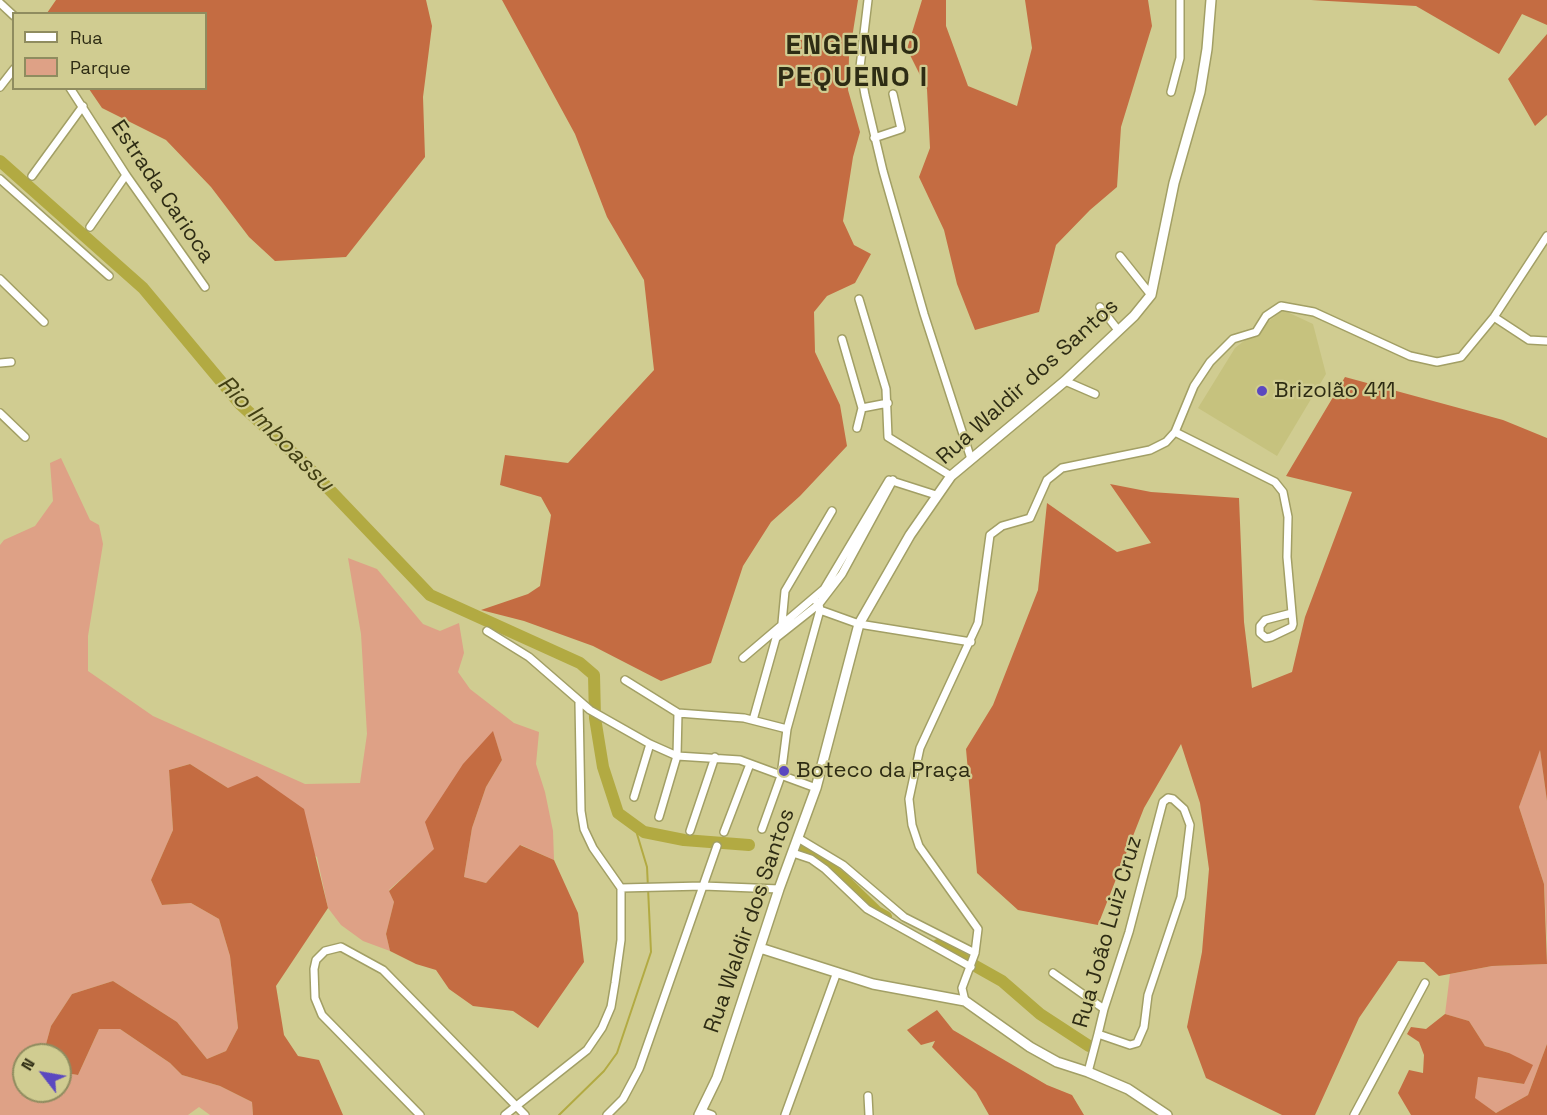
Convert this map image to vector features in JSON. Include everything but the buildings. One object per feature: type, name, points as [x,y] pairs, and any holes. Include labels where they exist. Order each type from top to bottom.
[{"type":"street","points":[[868,0],[860,67],[874,138],[946,387],[971,459]]},
{"type":"street","points":[[1171,92],[1180,58],[1180,0]]},
{"type":"street","name":"Rua Waldir dos Santos","points":[[700,1113],[717,1078],[779,890],[816,788],[859,624],[936,495],[951,476],[1065,381],[1151,295],[1174,183],[1200,92],[1207,49],[1209,1]]},
{"type":"street","points":[[0,3],[12,14]]},
{"type":"street","points":[[0,87],[12,72]]},
{"type":"street","name":"Estrada Carioca","points":[[71,90],[126,175],[205,287]]},
{"type":"street","points":[[874,138],[901,129],[893,94]]},
{"type":"street","points":[[32,176],[83,106]]},
{"type":"street","points":[[90,227],[126,175]]},
{"type":"street","points":[[0,179],[109,276]]},
{"type":"street","points":[[965,1001],[962,988],[975,952],[978,929],[974,920],[919,846],[912,825],[909,799],[924,737],[971,642],[978,623],[987,546],[996,529],[1030,518],[1047,480],[1062,468],[1150,450],[1166,442],[1175,432],[1194,386],[1210,362],[1233,339],[1256,332],[1266,316],[1281,306],[1314,312],[1410,356],[1437,362],[1461,357],[1494,317],[1547,236]]},
{"type":"street","points":[[1120,256],[1151,295]]},
{"type":"street","points":[[0,279],[4,287],[44,322]]},
{"type":"street","points":[[859,298],[888,403],[886,429],[888,437],[951,476]]},
{"type":"street","points":[[1100,307],[1118,330]]},
{"type":"street","points":[[1494,317],[1529,340],[1547,341]]},
{"type":"street","points":[[842,339],[862,408],[857,428]]},
{"type":"street","points":[[0,363],[11,362]]},
{"type":"street","points":[[1065,381],[1095,394]]},
{"type":"street","points":[[862,408],[888,403]]},
{"type":"street","points":[[0,413],[25,437]]},
{"type":"street","points":[[1175,432],[1275,482],[1283,492],[1288,517],[1287,557],[1292,613],[1292,627],[1266,638],[1260,633],[1260,626],[1265,620],[1292,613]]},
{"type":"street","name":"Rua Waldir dos Santos","points":[[753,720],[776,638],[817,604],[842,574],[891,480],[936,495]]},
{"type":"street","points":[[782,623],[785,591],[832,511]]},
{"type":"street","points":[[817,604],[859,624],[971,642]]},
{"type":"street","name":"Rua Waldir dos Santos","points":[[743,658],[782,623],[817,604]]},
{"type":"street","name":"Rua Waldir dos Santos","points":[[762,829],[781,776],[787,729],[817,604]]},
{"type":"street","points":[[487,631],[529,657],[579,703],[650,744],[677,756],[733,758],[816,788]]},
{"type":"street","points":[[625,680],[678,713],[753,720],[787,729]]},
{"type":"street","points":[[505,1115],[587,1050],[602,1028],[611,1006],[621,940],[621,888],[593,848],[584,829],[581,811],[579,703]]},
{"type":"street","points":[[659,817],[677,756],[678,713]]},
{"type":"street","points":[[634,797],[650,744]]},
{"type":"street","points":[[690,831],[715,757]]},
{"type":"street","points":[[724,832],[750,764]]},
{"type":"street","name":"Rua João Luiz Cruz","points":[[1089,1072],[1098,1034],[1104,1009],[1129,932],[1163,802],[1168,798],[1184,809],[1190,825],[1181,897],[1148,995],[1140,1038],[1130,1045],[1098,1034]]},
{"type":"street","points":[[798,838],[843,865],[904,916],[975,952]]},
{"type":"street","points":[[607,1115],[623,1099],[639,1069],[717,846]]},
{"type":"street","points":[[793,853],[811,859],[825,869],[867,909],[970,967]]},
{"type":"street","points":[[621,888],[703,886],[779,890]]},
{"type":"street","points":[[420,1115],[400,1097],[353,1045],[332,1027],[317,1006],[314,969],[316,960],[325,951],[341,947],[383,970],[525,1115]]},
{"type":"street","points":[[760,948],[873,984],[965,1001],[1030,1047],[1057,1062],[1089,1072],[1128,1089],[1167,1115]]},
{"type":"street","points":[[785,1115],[837,972]]},
{"type":"street","points":[[1053,973],[1104,1009]]},
{"type":"street","points":[[1354,1115],[1425,983]]},
{"type":"street","points":[[868,1096],[869,1115]]},
{"type":"street","points":[[700,1113],[712,1115]]},
{"type":"shaded area","points":[[56,0],[426,0],[432,26],[423,97],[425,157],[346,257],[275,261],[249,237],[211,187],[166,140],[102,108],[90,90],[207,90],[207,12],[48,12]]},
{"type":"shaded area","points":[[502,0],[858,0],[849,57],[848,90],[860,132],[853,157],[843,221],[854,245],[871,254],[855,283],[827,296],[814,312],[815,352],[840,405],[847,446],[800,496],[771,522],[743,566],[711,663],[661,681],[593,646],[524,621],[481,610],[528,594],[540,586],[551,515],[541,497],[500,485],[505,455],[568,463],[654,370],[644,280],[607,217],[575,134]]},
{"type":"shaded area","points":[[922,0],[946,0],[946,26],[968,86],[1017,106],[1032,48],[1025,0],[1148,0],[1152,26],[1121,127],[1117,187],[1090,210],[1056,245],[1039,312],[975,330],[957,284],[944,230],[919,177],[930,148],[927,89],[907,49]]},
{"type":"shaded area","points":[[1311,0],[1547,0],[1547,25],[1522,14],[1499,54],[1416,6]]},
{"type":"shaded area","points":[[1547,34],[1547,115],[1535,126],[1508,79]]},
{"type":"shaded area","name":"Brizolão 411","points":[[1283,310],[1313,324],[1326,374],[1277,456],[1198,408],[1235,348]]},
{"type":"shaded area","points":[[1345,377],[1503,420],[1547,438],[1547,801],[1540,750],[1519,807],[1544,884],[1547,964],[1492,966],[1439,976],[1424,962],[1398,961],[1359,1018],[1315,1115],[1282,1115],[1206,1078],[1187,1027],[1202,952],[1209,869],[1200,803],[1181,744],[1144,808],[1098,925],[1018,910],[977,873],[966,749],[993,705],[1038,590],[1047,503],[1117,552],[1151,543],[1110,484],[1151,492],[1239,498],[1244,622],[1252,688],[1292,672],[1305,617],[1352,492],[1286,476]]},
{"type":"shaded area","points":[[493,731],[502,760],[486,787],[472,828],[464,877],[486,883],[520,845],[554,860],[578,913],[584,962],[538,1028],[513,1011],[473,1006],[449,989],[436,970],[416,964],[390,951],[386,934],[394,902],[389,891],[434,849],[425,822],[463,764]]},
{"type":"shaded area","points":[[190,764],[228,788],[257,776],[304,809],[328,908],[276,986],[284,1035],[298,1056],[319,1060],[343,1115],[253,1115],[252,1102],[220,1086],[182,1075],[170,1063],[120,1029],[99,1029],[78,1075],[72,1074],[72,1043],[46,1043],[51,1026],[72,994],[113,981],[177,1022],[207,1059],[226,1051],[238,1028],[230,956],[219,919],[191,903],[162,905],[151,880],[173,830],[169,770]]},
{"type":"shaded area","points":[[937,1010],[953,1030],[1047,1085],[1072,1095],[1084,1115],[989,1115],[976,1092],[932,1047],[935,1041],[921,1045],[907,1030]]},
{"type":"shaded area","points":[[1445,1014],[1469,1021],[1485,1046],[1509,1053],[1533,1065],[1524,1084],[1478,1077],[1475,1098],[1496,1113],[1528,1095],[1547,1044],[1547,1115],[1411,1115],[1398,1093],[1409,1070],[1423,1073],[1424,1055],[1419,1042],[1407,1034],[1411,1027],[1426,1029]]},
{"type":"green space","points":[[61,458],[90,520],[99,525],[103,544],[88,636],[88,671],[153,716],[305,784],[360,783],[367,734],[361,634],[348,558],[377,569],[423,624],[440,631],[459,623],[464,653],[458,672],[470,689],[514,723],[539,732],[536,764],[545,792],[553,831],[554,860],[521,845],[486,883],[464,877],[472,828],[486,787],[502,760],[493,732],[435,849],[389,890],[394,902],[386,934],[390,951],[363,941],[341,925],[328,908],[317,857],[228,788],[190,764],[169,770],[173,830],[151,880],[162,905],[191,903],[219,919],[230,956],[238,1028],[226,1051],[207,1059],[177,1022],[113,981],[72,994],[51,1026],[46,1043],[12,1043],[12,1103],[72,1103],[72,1074],[78,1075],[99,1029],[120,1029],[170,1063],[182,1075],[220,1086],[252,1102],[253,1115],[210,1115],[199,1107],[188,1115],[0,1115],[0,545],[4,540],[35,526],[53,501],[50,463]]},
{"type":"green space","points":[[1540,749],[1547,801],[1547,940],[1544,884],[1519,807]]},
{"type":"green space","points":[[1547,964],[1547,1044],[1528,1095],[1496,1113],[1474,1098],[1478,1077],[1524,1084],[1509,1053],[1485,1046],[1469,1021],[1445,1014],[1450,974],[1492,966]]},
{"type":"waterway","name":"Rio Imboassu","points":[[0,161],[143,288],[239,403],[305,464],[430,595],[580,663],[594,675],[595,718],[603,767],[618,813],[644,832],[684,840],[749,845]]},
{"type":"waterway","points":[[559,1115],[604,1071],[617,1053],[651,952],[647,867],[634,824]]},
{"type":"waterway","points":[[803,848],[842,878],[877,912],[886,917]]},
{"type":"waterway","points":[[938,945],[1002,981],[1040,1014],[1089,1046]]},
{"type":"place","name":"Brizolão 411","points":[[1262,391]]},
{"type":"place","name":"Boteco da Praça","points":[[784,771]]},
{"type":"district","name":"ENGENHO PEQUENO I","points":[[853,62]]}]
